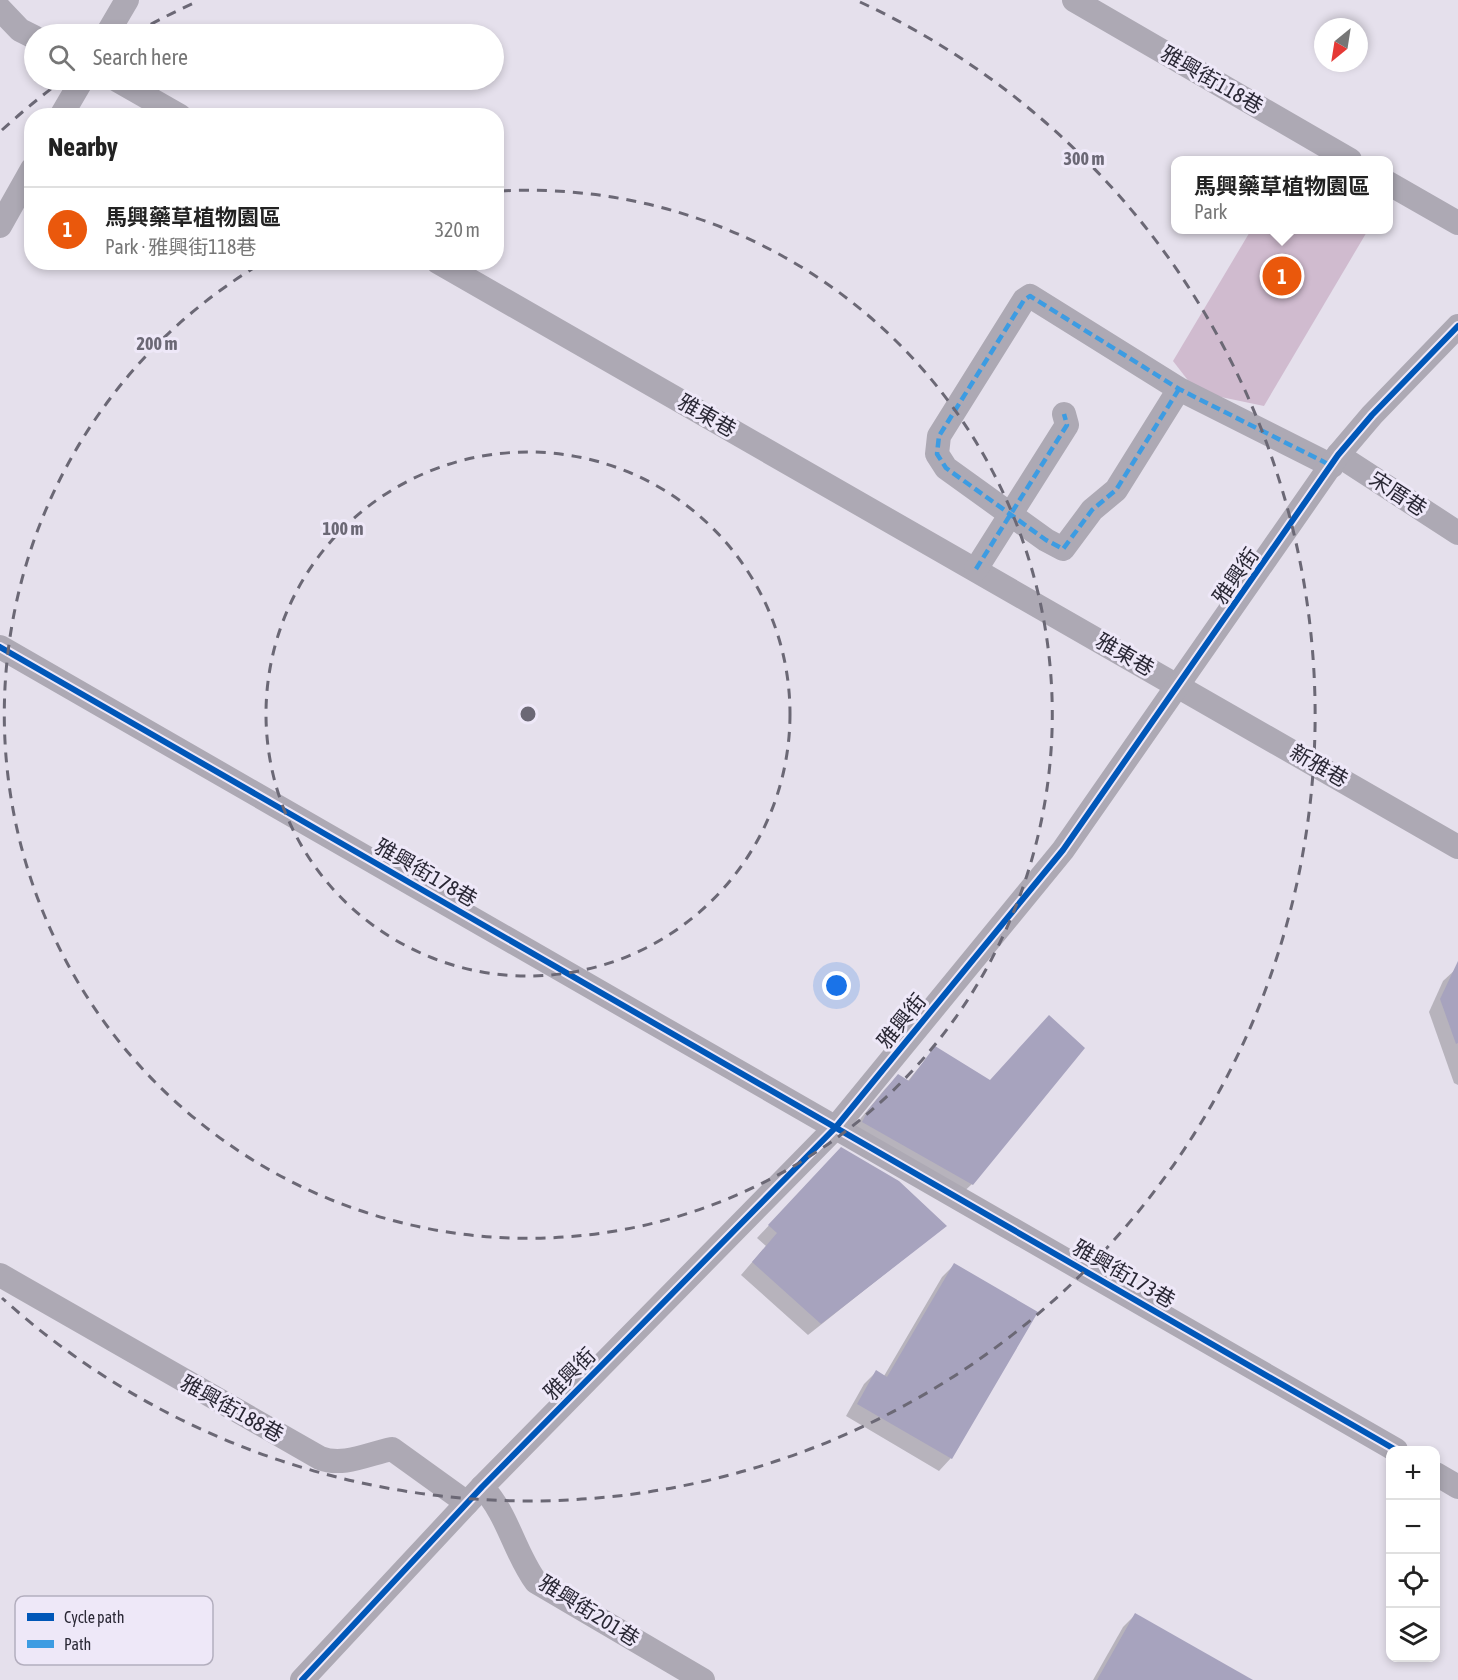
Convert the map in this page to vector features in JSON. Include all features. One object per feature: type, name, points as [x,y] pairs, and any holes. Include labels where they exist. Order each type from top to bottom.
[{"type":"street","points":[[113,24],[127,0]]},
{"type":"street","name":"雅興街118巷","points":[[1074,0],[1343,156]]},
{"type":"street","points":[[0,9],[24,32]]},
{"type":"street","points":[[66,108],[76,90]]},
{"type":"street","points":[[134,90],[166,108]]},
{"type":"street","points":[[0,226],[24,183]]},
{"type":"street","points":[[1393,185],[1458,223]]},
{"type":"street","name":"雅東巷","points":[[452,270],[1180,686]]},
{"type":"street","points":[[1179,389],[1116,490],[1092,510],[1064,549],[1046,540],[939,461],[937,446],[939,436],[1024,300],[1030,296],[1179,389],[1335,461]]},
{"type":"street","name":"雅興街","points":[[302,1680],[475,1495],[836,1127],[1063,850],[1180,686],[1335,461],[1372,415],[1458,326]]},
{"type":"street","points":[[976,569],[1067,425],[1064,414]]},
{"type":"street","name":"宋厝巷","points":[[1335,461],[1458,532]]},
{"type":"street","name":"雅興街178巷","points":[[0,647],[836,1127]]},
{"type":"street","name":"新雅巷","points":[[1180,686],[1458,847]]},
{"type":"street","name":"雅興街173巷","points":[[836,1127],[1389,1446]]},
{"type":"street","name":"雅興街188巷","points":[[0,1275],[320,1458],[330,1462],[346,1461],[392,1449],[475,1495]]},
{"type":"street","points":[[1440,1476],[1458,1487]]},
{"type":"street","name":"雅興街201巷","points":[[475,1495],[497,1502],[525,1566],[536,1582],[703,1680]]},
{"type":"shaded area","points":[[1249,234],[1366,234],[1264,406],[1197,392],[1173,361]]},
{"type":"building","points":[[1458,961],[1458,1043],[1456,1044],[1440,999]]},
{"type":"building","points":[[1049,1015],[1085,1048],[973,1185],[862,1122],[868,1110],[898,1074],[909,1081],[935,1046],[990,1080]]},
{"type":"building","points":[[841,1147],[899,1181],[947,1226],[821,1324],[752,1262],[777,1233],[768,1225]]},
{"type":"building","points":[[954,1263],[1038,1312],[952,1459],[857,1404],[876,1370],[887,1377]]},
{"type":"building","points":[[1135,1613],[1253,1680],[1097,1680]]},
{"type":"marked path","points":[[1179,389],[1116,490],[1092,510],[1063,549],[1046,540],[946,468],[937,454],[939,436],[1024,300],[1030,296],[1179,389],[1332,466]]},
{"type":"marked path","points":[[976,569],[1067,425],[1064,414]]},
{"type":"cycle path","points":[[302,1680],[482,1487],[836,1127],[1063,850],[1338,455],[1372,415],[1458,326]]},
{"type":"cycle path","points":[[0,647],[1389,1446]]},
{"type":"place","name":"馬興藥草植物園區","points":[[1282,276]]}]
